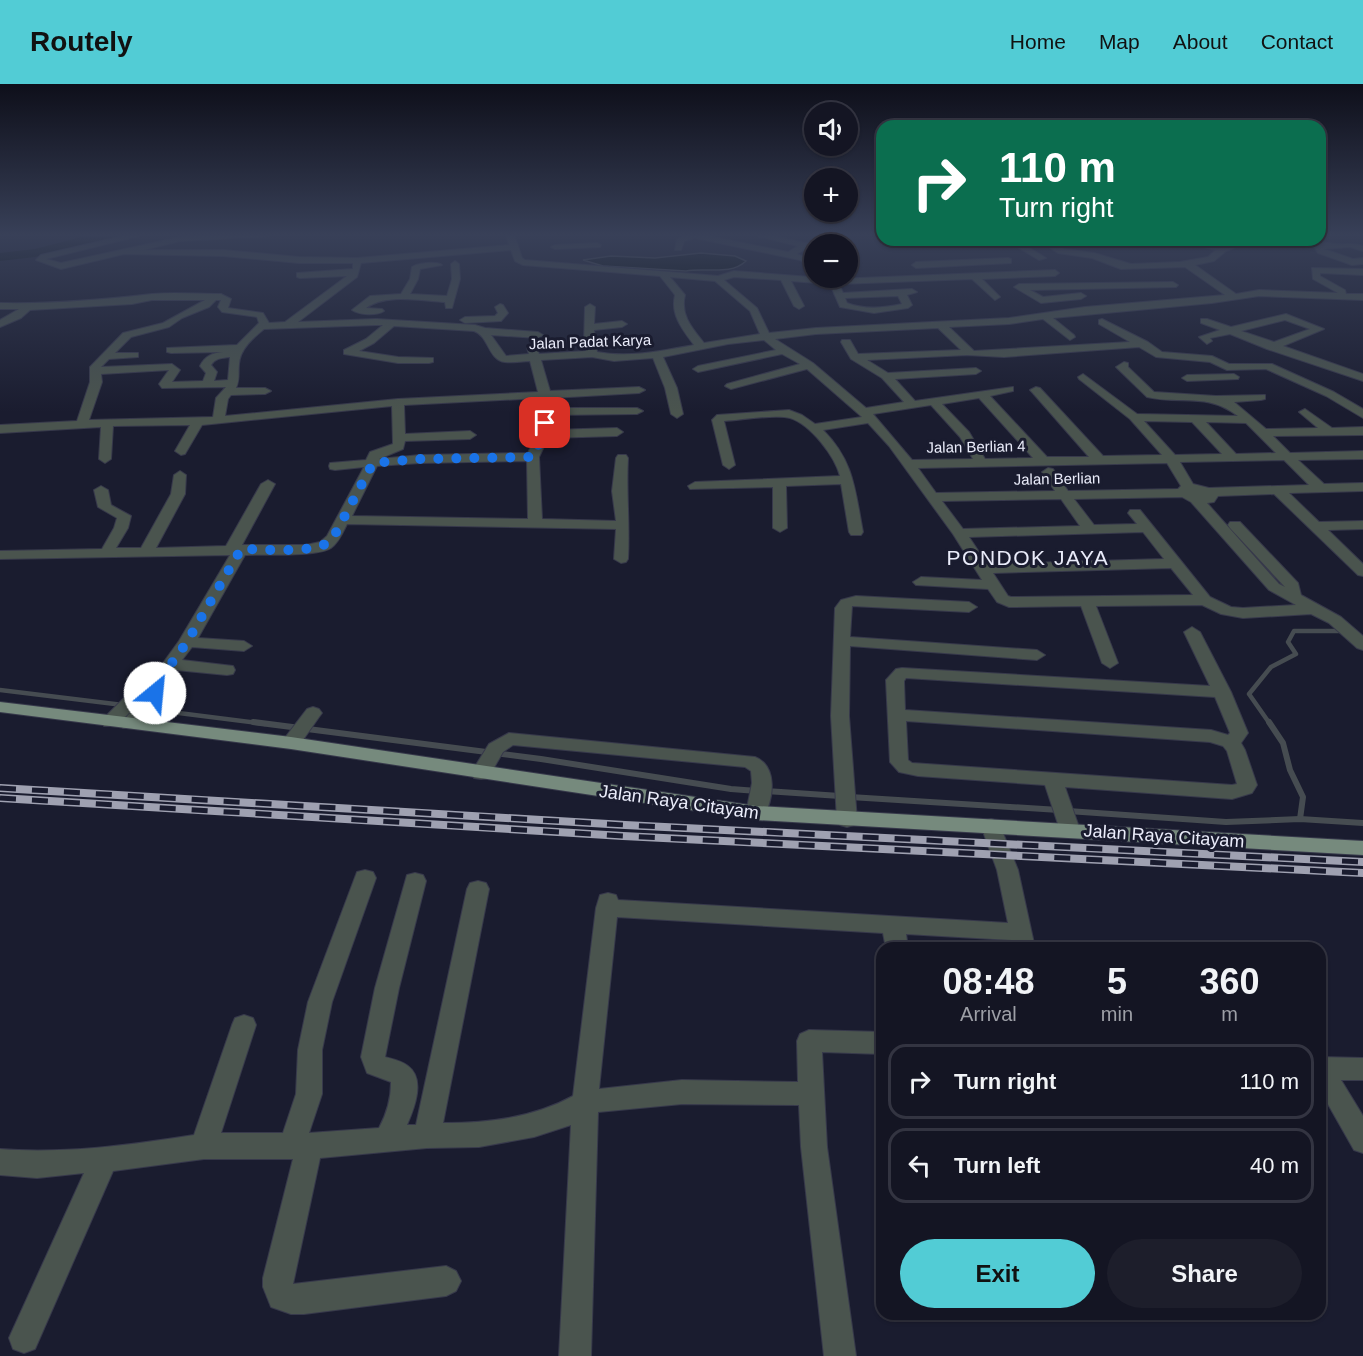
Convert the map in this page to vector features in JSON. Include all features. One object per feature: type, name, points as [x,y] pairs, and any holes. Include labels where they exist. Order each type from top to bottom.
[{"type":"main road","name":"Jalan Raya Citayam","points":[[0,707],[129,712],[302,728],[758,805],[991,826],[1068,823],[1363,848]]},
{"type":"street","points":[[288,326],[328,293]]},
{"type":"street","points":[[404,297],[406,293]]},
{"type":"street","points":[[407,313],[356,311],[373,298],[404,297],[450,303],[452,293]]},
{"type":"street","points":[[679,293],[677,301],[680,316],[701,346]]},
{"type":"street","points":[[735,293],[754,310],[765,337],[809,365],[868,415],[909,464],[959,533],[1002,599],[1009,602],[1205,600]]},
{"type":"street","points":[[793,293],[800,306]]},
{"type":"street","points":[[881,293],[839,296],[843,305],[854,309],[887,309],[907,305],[903,293]]},
{"type":"street","points":[[991,293],[995,297]]},
{"type":"street","points":[[1030,293],[1041,300],[1084,293]]},
{"type":"street","name":"Jalan Padat Karya","points":[[484,331],[500,357],[505,359],[534,353],[592,354],[614,358],[657,355],[701,346],[826,330],[1046,317],[1110,307],[1212,300],[1232,295],[1254,293]]},
{"type":"street","name":"Jalan Padat Karya","points":[[1275,293],[1363,297]]},
{"type":"street","points":[[0,306],[27,307],[132,301],[152,297],[213,297],[226,299],[223,307],[225,310],[260,315],[264,320],[262,326],[239,350],[231,367],[235,375],[220,403],[218,421]]},
{"type":"street","points":[[82,424],[96,382],[94,367],[127,335],[166,325],[179,316],[206,304],[213,297]]},
{"type":"street","points":[[1178,302],[1188,310]]},
{"type":"street","points":[[0,324],[18,316],[27,307]]},
{"type":"street","points":[[590,307],[589,343],[592,354]]},
{"type":"street","points":[[451,329],[459,321],[498,319],[503,313],[500,308]]},
{"type":"street","points":[[1263,312],[1286,317],[1319,329],[1271,346]]},
{"type":"street","points":[[1069,313],[1081,320]]},
{"type":"street","points":[[1046,317],[1070,337]]},
{"type":"street","points":[[1207,341],[1204,337],[1286,317]]},
{"type":"street","points":[[1204,321],[1336,374],[1363,378]]},
{"type":"street","points":[[262,326],[288,326],[312,322],[392,323],[538,335]]},
{"type":"street","points":[[1102,322],[1160,355],[1212,359],[1227,367],[1268,366],[1360,409]]},
{"type":"street","points":[[392,323],[370,341],[348,352],[398,360],[429,360]]},
{"type":"street","points":[[591,327],[622,324]]},
{"type":"street","points":[[941,325],[971,354],[1004,354],[1144,344]]},
{"type":"street","points":[[846,342],[855,357],[886,376],[912,404]]},
{"type":"street","points":[[171,350],[239,350]]},
{"type":"street","points":[[207,385],[212,372],[205,366],[207,360],[239,350]]},
{"type":"street","points":[[698,369],[784,351]]},
{"type":"street","points":[[534,353],[545,394],[546,412],[543,434],[533,457],[535,522]]},
{"type":"street","points":[[855,357],[964,353]]},
{"type":"street","points":[[106,356],[134,355]]},
{"type":"street","points":[[657,355],[671,388],[677,414]]},
{"type":"street","points":[[731,386],[809,365]]},
{"type":"street","points":[[1124,365],[1121,367],[1148,394],[1156,396],[1217,399],[1261,397]]},
{"type":"street","points":[[1177,365],[1198,397]]},
{"type":"street","points":[[1336,374],[1363,365]]},
{"type":"street","points":[[94,371],[172,367],[175,370],[168,377],[166,386],[207,385],[265,391]]},
{"type":"street","points":[[886,376],[976,372]]},
{"type":"street","points":[[1083,377],[1134,417],[1171,458],[1197,494],[1274,587],[1340,623],[1359,641]]},
{"type":"street","points":[[1187,378],[1234,378]]},
{"type":"street","points":[[811,428],[912,404],[1009,389]]},
{"type":"street","points":[[0,429],[162,420],[218,421],[398,402],[639,390]]},
{"type":"street","points":[[1036,390],[1099,460]]},
{"type":"street","points":[[982,394],[1046,467],[1090,530]]},
{"type":"street","points":[[1217,399],[1233,406],[1250,420],[1320,488]]},
{"type":"street","points":[[933,401],[965,435],[982,464]]},
{"type":"street","points":[[0,555],[147,550],[306,549],[325,546],[342,520],[373,463],[376,453],[399,447],[401,438],[398,402]]},
{"type":"street","points":[[546,412],[637,411]]},
{"type":"street","points":[[1305,412],[1330,432]]},
{"type":"street","points":[[729,465],[718,420],[789,414],[800,417],[835,450],[843,462],[856,532]]},
{"type":"street","points":[[1134,417],[1250,420]]},
{"type":"street","points":[[1196,419],[1232,457]]},
{"type":"street","points":[[181,451],[198,422]]},
{"type":"street","points":[[105,459],[107,423]]},
{"type":"street","points":[[1263,433],[1363,430]]},
{"type":"street","points":[[543,434],[617,432]]},
{"type":"street","points":[[401,438],[470,435]]},
{"type":"street","name":"Jalan Berlian 4","points":[[909,464],[1046,467],[1099,460],[1363,455]]},
{"type":"street","points":[[335,466],[420,459],[533,457]]},
{"type":"street","points":[[621,559],[623,525],[619,496],[622,458]]},
{"type":"street","points":[[147,550],[178,494],[180,475]]},
{"type":"street","points":[[695,486],[847,480]]},
{"type":"street","points":[[779,481],[780,528]]},
{"type":"street","points":[[129,712],[155,693],[156,685],[187,642],[237,549],[268,484]]},
{"type":"street","name":"Jalan Berlian","points":[[931,497],[1197,494],[1363,487]]},
{"type":"street","points":[[1277,489],[1314,525],[1357,560],[1363,572]]},
{"type":"street","points":[[101,490],[105,507],[124,516],[121,528],[106,552]]},
{"type":"street","points":[[1135,513],[1205,600],[1227,611],[1243,613],[1311,609]]},
{"type":"street","points":[[342,520],[623,525]]},
{"type":"street","points":[[1314,525],[1363,525]]},
{"type":"street","points":[[959,533],[1146,528]]},
{"type":"street","points":[[981,568],[1174,563]]},
{"type":"street","points":[[921,582],[991,585]]},
{"type":"street","points":[[846,813],[840,716],[843,608],[847,603],[856,601],[969,607]]},
{"type":"street","points":[[1087,602],[1110,663]]},
{"type":"street","points":[[1192,632],[1222,692],[1239,733],[1238,737],[1230,742]]},
{"type":"street","points":[[843,641],[1037,655]]},
{"type":"street","points":[[187,642],[244,646]]},
{"type":"street","points":[[171,664],[227,670]]},
{"type":"street","points":[[896,715],[1211,736],[1230,742],[1236,750],[1247,785],[1232,792],[1056,786],[906,768],[899,762],[897,755],[895,680],[902,673],[1222,692]]},
{"type":"street","points":[[489,760],[504,741],[517,739],[755,762],[760,767],[762,776],[758,805]]},
{"type":"street","points":[[1056,786],[1068,823]]},
{"type":"street","points":[[575,1356],[585,1103],[608,905],[893,925],[1023,940],[999,842],[991,826]]},
{"type":"street","points":[[365,878],[320,1002],[310,1050],[309,1094],[278,1287],[282,1296],[303,1299],[446,1281]]},
{"type":"street","points":[[387,1139],[398,1118],[403,1101],[404,1078],[398,1072],[376,1065],[373,1057],[387,988],[416,881]]},
{"type":"street","points":[[427,1137],[478,889]]},
{"type":"street","points":[[893,925],[896,942]]},
{"type":"street","points":[[204,1146],[244,1025]]},
{"type":"street","points":[[840,1356],[814,1147],[809,1041],[876,1043]]},
{"type":"street","points":[[1326,1068],[1363,1069]]},
{"type":"street","points":[[1326,1078],[1363,1141]]},
{"type":"street","points":[[0,1162],[37,1165],[156,1154],[204,1146],[301,1146],[479,1135],[534,1125],[562,1116],[585,1103],[617,1097],[682,1092],[812,1094]]},
{"type":"street","points":[[24,1338],[105,1158]]},
{"type":"waterway","points":[[1270,724],[1249,694],[1271,667],[1296,654],[1288,642],[1294,631],[1343,631]]},
{"type":"waterway","points":[[0,690],[123,705]]},
{"type":"waterway","points":[[147,709],[265,724]]},
{"type":"waterway","points":[[253,722],[541,759],[731,789],[757,791]]},
{"type":"waterway","points":[[1269,722],[1283,743],[1290,770],[1303,797],[1300,819]]},
{"type":"waterway","points":[[766,791],[840,796]]},
{"type":"waterway","points":[[850,797],[1059,810]]},
{"type":"waterway","points":[[1068,811],[1226,822],[1300,819]]},
{"type":"waterway","points":[[1300,819],[1363,823]]},
{"type":"railway","points":[[0,788],[625,825],[1363,862]]},
{"type":"railway","points":[[0,798],[623,836],[1363,873]]},
{"type":"district","name":"PONDOK JAYA","points":[[1028,558]]},
{"type":"route","points":[[155,693],[156,685],[187,642],[241,549],[306,549],[325,546],[333,538],[373,463],[420,459],[533,457],[545,423]]}]
